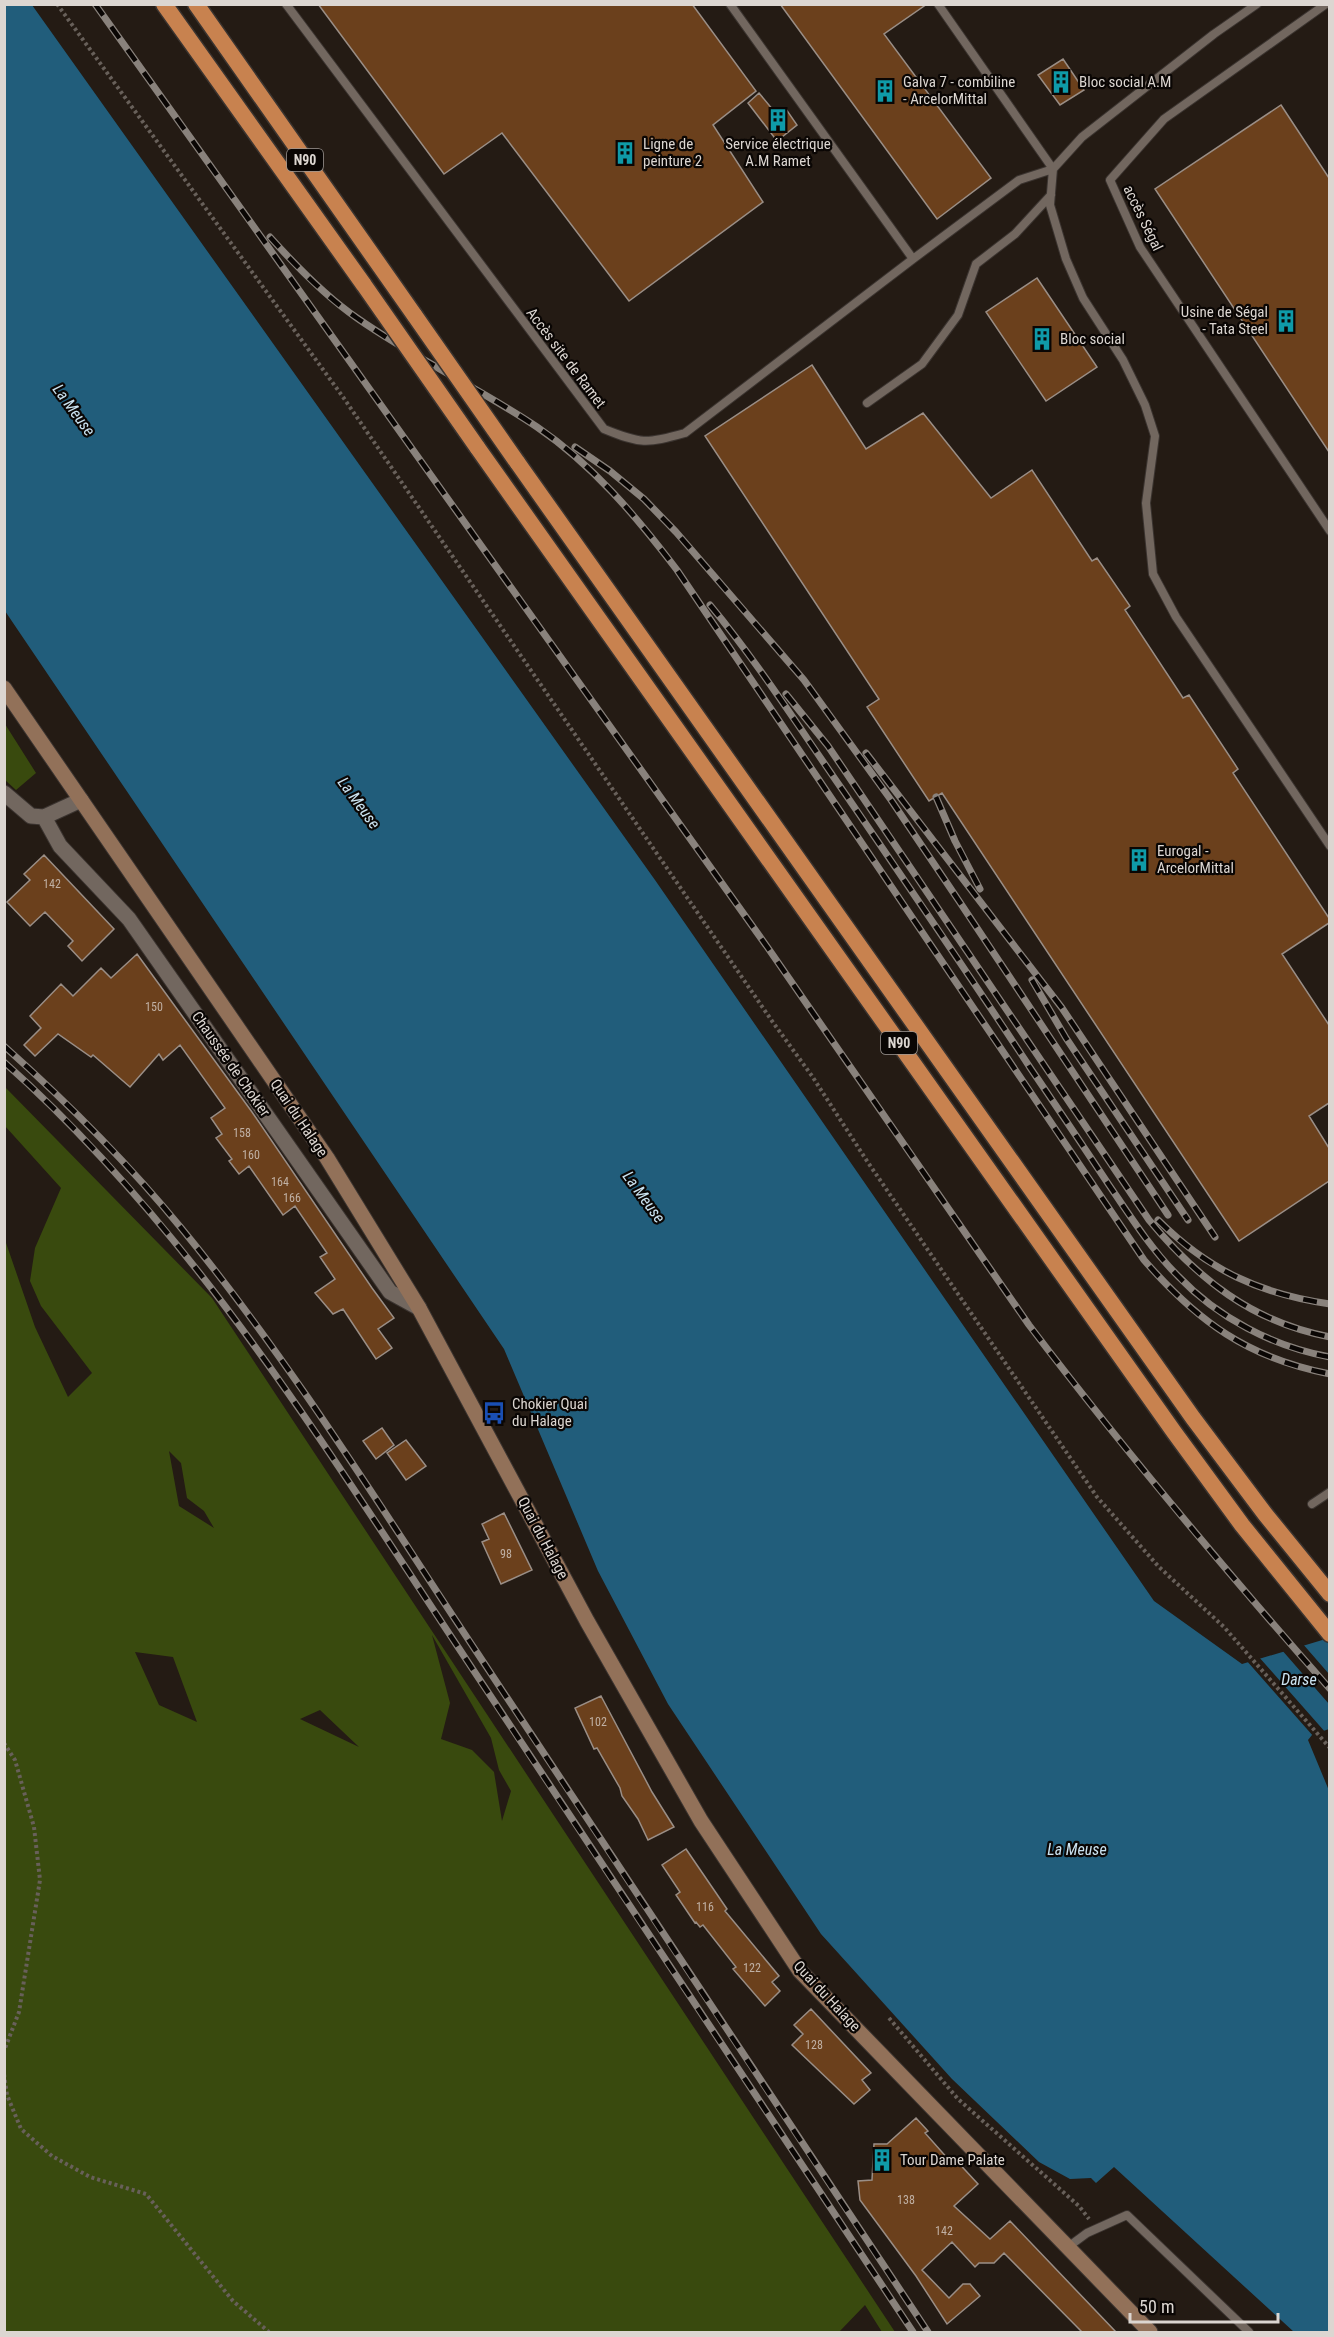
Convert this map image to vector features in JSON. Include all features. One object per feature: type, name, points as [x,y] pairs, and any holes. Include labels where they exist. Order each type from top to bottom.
[{"type":"highway","name":"N90","points":[[164,4],[1174,1432],[1242,1526],[1329,1633]]},
{"type":"highway","name":"N90","points":[[196,4],[1193,1418],[1329,1594]]},
{"type":"main road","name":"Quai du Halage","points":[[4,688],[327,1158],[418,1308],[587,1621],[700,1821],[800,1971],[1150,2332]]},
{"type":"street","points":[[4,793],[31,816],[44,817],[81,800]]},
{"type":"street","name":"Chaussée de Chokier","points":[[44,817],[60,846],[129,919],[390,1292],[418,1308]]},
{"type":"lane","name":"Accès site de Ramet","points":[[286,4],[604,429],[632,441],[654,442],[685,433],[1019,180],[1053,169]]},
{"type":"lane","points":[[730,4],[913,259]]},
{"type":"lane","points":[[938,4],[1053,169]]},
{"type":"lane","points":[[1257,4],[1214,34],[1082,136],[1053,169],[1050,205],[1066,259],[1083,298],[1127,369],[1145,405],[1155,436],[1146,503],[1153,574],[1176,617],[1329,846]]},
{"type":"lane","name":"accès Ségal","points":[[1326,4],[1164,119],[1110,180],[1140,247],[1329,531]]},
{"type":"lane","points":[[867,403],[922,364],[958,315],[976,264],[1015,234],[1051,195]]},
{"type":"lane","points":[[1312,1504],[1329,1492]]},
{"type":"lane","points":[[1068,2247],[1097,2228],[1127,2214],[1249,2332]]},
{"type":"path","points":[[57,4],[343,397],[812,1076],[873,1171],[1097,1497],[1160,1567],[1224,1627],[1329,1748]]},
{"type":"path","points":[[4,1743],[15,1760],[34,1827],[40,1880],[19,2012],[4,2051]]},
{"type":"path","points":[[889,2018],[958,2099],[1079,2206],[1097,2228]]},
{"type":"path","points":[[4,2074],[7,2095],[21,2129],[52,2156],[90,2177],[146,2194],[233,2301],[269,2332]]},
{"type":"green space","points":[[5,724],[36,773],[16,790],[5,780]]},
{"type":"green space","points":[[5,1087],[212,1298],[895,2332],[882,2332],[865,2305],[839,2332],[5,2332],[5,1240],[35,1327],[68,1397],[92,1373],[41,1306],[30,1281],[35,1248],[61,1188],[5,1126]],"holes":[[[169,1451],[181,1463],[187,1498],[204,1511],[214,1528],[179,1506]],[[432,1635],[491,1738],[499,1770],[511,1791],[502,1821],[494,1772],[472,1750],[441,1739],[450,1703]],[[135,1652],[173,1657],[197,1722],[159,1705]],[[320,1710],[359,1747],[300,1719]]]},
{"type":"water","name":"La Meuse","points":[[4,5],[32,5],[655,880],[1154,1601],[1242,1664],[1329,1638],[1329,1729],[1312,1735],[1308,1740],[1330,1793],[1329,2332],[1294,2332],[1114,2167],[1096,2183],[1091,2178],[1070,2179],[1039,2162],[952,2079],[821,1934],[668,1704],[598,1571],[504,1349],[5,611]]},
{"type":"pier","points":[[1302,1643],[1329,1674],[1329,1704],[1281,1649]]},
{"type":"pier","points":[[1258,1656],[1326,1733],[1314,1737],[1246,1660]]},
{"type":"building","name":"Ligne de peinture 2","points":[[318,4],[692,4],[756,91],[713,125],[763,202],[629,301],[502,133],[444,174]]},
{"type":"building","name":"Galva 7 - combiline - ArcelorMittal","points":[[780,4],[927,4],[884,34],[991,178],[937,219]]},
{"type":"building","name":"Bloc social A.M","points":[[1063,59],[1084,90],[1060,105],[1038,75]]},
{"type":"building","name":"Service électrique A.M Ramet","points":[[759,93],[778,116],[786,109],[797,125],[777,141],[748,103]]},
{"type":"building","name":"Usine de Ségal - Tata Steel","points":[[1281,105],[1329,178],[1329,452],[1155,189]]},
{"type":"building","name":"Bloc social","points":[[1037,278],[1097,367],[1046,401],[986,312]]},
{"type":"building","name":"Eurogal - ArcelorMittal","points":[[812,365],[866,449],[923,413],[991,498],[1032,470],[1092,561],[1097,558],[1130,606],[1125,610],[1183,698],[1189,695],[1238,769],[1233,773],[1329,918],[1329,923],[1282,954],[1329,1025],[1329,1103],[1309,1116],[1329,1148],[1329,1181],[1239,1241],[942,793],[929,801],[867,707],[879,699],[705,436]]},
{"type":"building","points":[[44,855],[114,929],[82,961],[68,946],[73,941],[45,912],[30,926],[7,902],[30,880],[24,874]]},
{"type":"building","points":[[137,954],[252,1112],[394,1318],[378,1329],[392,1348],[376,1359],[343,1309],[333,1314],[315,1293],[335,1279],[320,1257],[327,1253],[295,1206],[283,1215],[249,1166],[239,1174],[229,1161],[232,1159],[216,1138],[222,1134],[211,1118],[225,1108],[180,1045],[163,1060],[159,1054],[130,1087],[93,1055],[91,1057],[58,1034],[35,1056],[24,1045],[41,1028],[30,1016],[61,984],[73,996],[101,968],[111,978]]},
{"type":"building","points":[[382,1428],[394,1445],[376,1459],[363,1441]]},
{"type":"building","points":[[406,1440],[426,1466],[406,1480],[387,1453]]},
{"type":"building","points":[[504,1513],[532,1570],[501,1584],[482,1542],[489,1539],[482,1524]]},
{"type":"building","points":[[601,1696],[652,1792],[674,1827],[648,1840],[597,1748],[594,1749],[575,1708]]},
{"type":"building","points":[[686,1849],[727,1909],[725,1911],[779,1976],[772,1982],[780,1991],[765,2006],[733,1969],[736,1967],[703,1925],[700,1927],[695,1923],[676,1895],[680,1892],[662,1865]]},
{"type":"building","points":[[811,2009],[871,2073],[862,2080],[870,2090],[854,2104],[792,2045],[803,2034],[794,2025]]},
{"type":"building","points":[[916,2118],[928,2131],[925,2133],[949,2160],[953,2157],[978,2184],[954,2206],[990,2239],[1010,2221],[1116,2332],[1082,2332],[1004,2253],[994,2263],[979,2263],[975,2267],[952,2242],[922,2270],[949,2298],[963,2284],[970,2284],[980,2296],[947,2324],[916,2276],[860,2200],[858,2181],[872,2180],[874,2144],[887,2144]]},
{"type":"railway","points":[[95,4],[768,948],[1029,1325],[1176,1510],[1330,1689]]},
{"type":"railway","points":[[270,237],[311,280],[345,309],[379,333],[537,427],[577,458],[613,493],[677,570],[1144,1260],[1184,1302],[1226,1334],[1274,1358],[1330,1374]]},
{"type":"railway","points":[[575,447],[610,471],[644,499],[676,532],[804,680],[891,800],[1168,1215]]},
{"type":"railway","points":[[710,605],[779,697],[1141,1232],[1159,1255],[1193,1291],[1228,1317],[1267,1338],[1330,1357]]},
{"type":"railway","points":[[786,694],[828,746],[1149,1220],[1187,1261],[1229,1295],[1276,1321],[1330,1337]]},
{"type":"railway","points":[[866,753],[1062,1008],[1215,1237]]},
{"type":"railway","points":[[936,797],[955,841],[980,889]]},
{"type":"railway","points":[[1032,980],[1066,1038],[1188,1220]]},
{"type":"railway","points":[[4,1046],[119,1157],[182,1229],[261,1331],[371,1492],[928,2332]]},
{"type":"railway","points":[[4,1062],[71,1126],[134,1194],[249,1338],[354,1490],[913,2332]]},
{"type":"railway","points":[[1158,1220],[1196,1253],[1236,1277],[1281,1294],[1330,1304]]},
{"type":"place","name":"Bloc social A.M","points":[[1061,82]]},
{"type":"place","name":"Galva 7 - combiline - ArcelorMittal","points":[[885,91]]},
{"type":"place","name":"Service électrique A.M Ramet","points":[[778,120]]},
{"type":"place","name":"Ligne de peinture 2","points":[[625,153]]},
{"type":"place","name":"Usine de Ségal - Tata Steel","points":[[1286,321]]},
{"type":"place","name":"Bloc social","points":[[1042,339]]},
{"type":"place","name":"Eurogal - ArcelorMittal","points":[[1139,860]]},
{"type":"place","name":"Chokier Quai du Halage","points":[[494,1413]]},
{"type":"place","name":"Tour Dame Palate","points":[[882,2160]]},
{"type":"water label","name":"Darse","points":[[1299,1679]]}]
